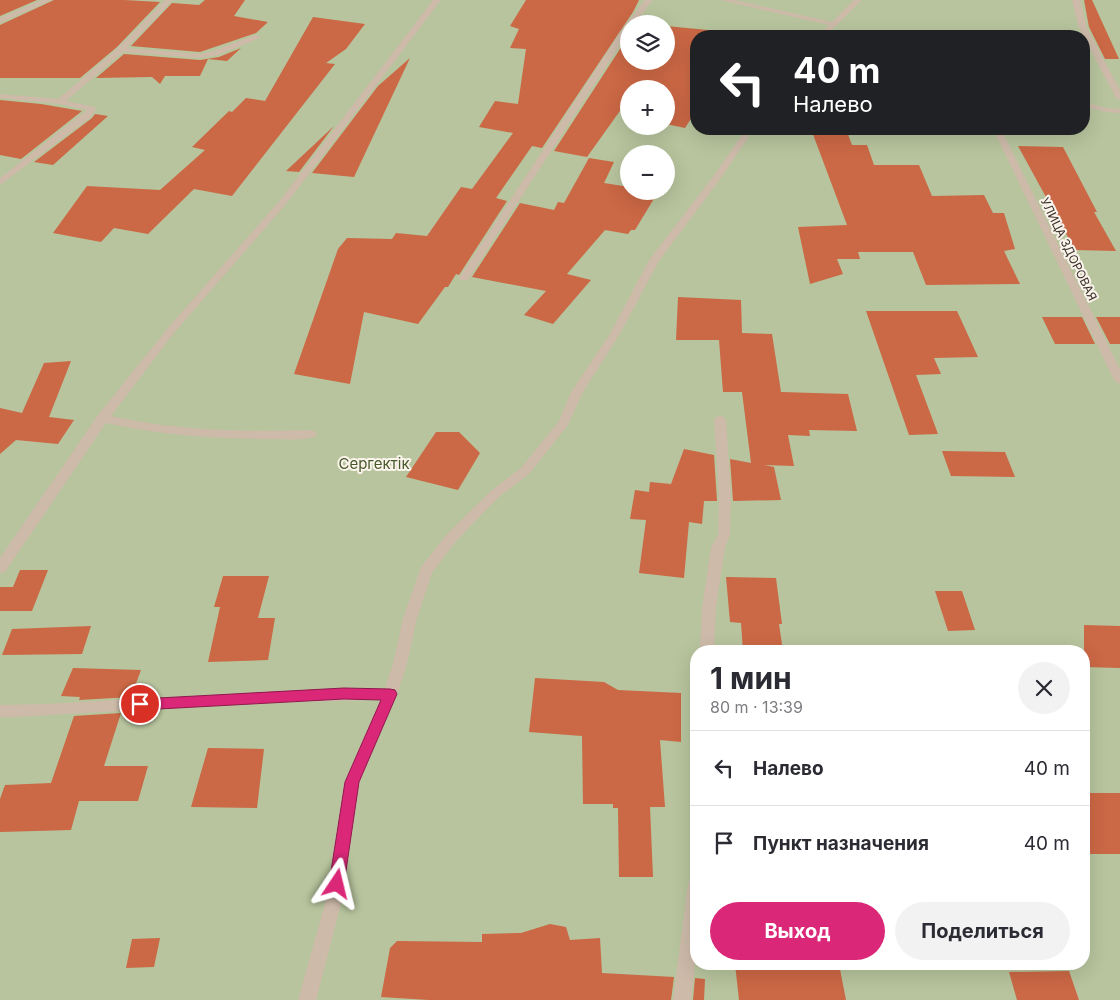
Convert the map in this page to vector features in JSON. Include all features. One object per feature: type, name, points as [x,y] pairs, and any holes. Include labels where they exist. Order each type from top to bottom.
[{"type":"street","points":[[0,21],[48,0]]},
{"type":"street","points":[[60,102],[121,50],[169,0]]},
{"type":"street","points":[[0,568],[102,418],[156,349],[285,201],[361,98],[437,0]]},
{"type":"street","points":[[636,15],[649,0]]},
{"type":"street","points":[[724,0],[833,24]]},
{"type":"street","points":[[828,30],[858,0]]},
{"type":"street","points":[[1076,0],[1084,30]]},
{"type":"street","points":[[121,50],[200,56],[216,53],[258,37]]},
{"type":"street","points":[[464,278],[620,38]]},
{"type":"street","points":[[1090,41],[1120,98]]},
{"type":"street","points":[[0,96],[60,102],[92,109],[88,115],[0,182]]},
{"type":"street","points":[[1090,106],[1120,111]]},
{"type":"street","points":[[307,1000],[334,900],[352,782],[390,694],[400,664],[410,618],[426,571],[452,537],[496,493],[525,471],[564,422],[577,392],[616,332],[654,260],[718,176],[746,135]]},
{"type":"street","name":"УЛИЦА ЗДОРОВАЯ","points":[[1000,135],[1120,380]]},
{"type":"street","points":[[102,418],[153,428],[234,436],[312,434]]},
{"type":"street","points":[[707,645],[718,546],[724,535],[725,495],[720,419]]},
{"type":"street","points":[[0,711],[46,712],[132,705],[344,693],[390,694]]},
{"type":"street","points":[[682,1000],[690,934]]},
{"type":"green space","name":"Сергектік","points":[[0,0],[1120,0],[1120,1000],[0,1000]]},
{"type":"building","points":[[0,0],[37,0],[0,16]]},
{"type":"building","points":[[54,0],[160,2],[117,47],[80,78],[0,78],[0,25]]},
{"type":"building","points":[[205,0],[245,0],[234,16],[268,22],[256,33],[200,52],[131,46],[172,3],[199,5]]},
{"type":"building","points":[[526,0],[639,0],[631,15],[620,15],[620,31],[542,148],[532,146],[496,198],[507,201],[459,275],[456,274],[448,287],[445,287],[418,324],[364,312],[350,384],[294,374],[338,249],[347,238],[392,239],[396,233],[427,236],[461,187],[472,189],[513,133],[479,127],[495,101],[518,104],[526,49],[510,48],[519,29],[510,26]]},
{"type":"building","points":[[1084,0],[1092,0],[1119,59],[1105,59],[1089,27]]},
{"type":"building","points":[[313,17],[365,24],[346,49],[326,63],[335,64],[232,196],[194,189],[148,234],[114,228],[101,242],[53,233],[87,186],[160,190],[205,150],[192,147],[229,111],[232,112],[246,98],[265,101]]},
{"type":"building","points":[[675,27],[708,30],[690,30],[690,120],[685,128],[675,126],[675,80],[620,80],[620,111],[587,157],[554,151],[620,49],[620,70],[675,70]]},
{"type":"building","points":[[241,48],[227,61],[208,59],[200,76],[165,76],[160,84],[152,77],[96,78],[124,54],[200,60],[219,57]]},
{"type":"building","points":[[410,58],[354,177],[312,173],[378,86]]},
{"type":"building","points":[[0,100],[82,111],[21,159],[0,155]]},
{"type":"building","points":[[95,114],[108,116],[53,165],[34,162],[92,118]]},
{"type":"building","points":[[334,126],[299,172],[286,171]]},
{"type":"building","points":[[813,135],[848,135],[852,145],[867,145],[874,165],[919,165],[932,196],[984,195],[993,213],[1004,213],[1015,249],[1004,251],[1020,284],[926,285],[913,252],[858,252],[860,259],[837,259],[843,274],[810,284],[798,227],[847,225]]},
{"type":"building","points":[[1018,146],[1063,147],[1097,212],[1094,212],[1116,251],[1075,250]]},
{"type":"building","points":[[589,158],[614,162],[604,183],[620,186],[620,200],[653,200],[635,230],[631,230],[628,234],[605,230],[567,274],[591,280],[553,324],[524,315],[546,291],[472,277],[520,203],[554,210],[558,202],[564,203]]},
{"type":"building","points":[[678,297],[741,300],[742,333],[772,334],[781,392],[848,394],[857,431],[809,430],[810,436],[788,435],[794,466],[764,465],[774,467],[781,500],[733,501],[730,459],[751,463],[742,392],[723,392],[719,340],[676,340]]},
{"type":"building","points":[[866,311],[957,311],[978,357],[934,358],[941,374],[916,375],[938,434],[909,435]]},
{"type":"building","points":[[1042,317],[1082,317],[1095,344],[1055,344]]},
{"type":"building","points":[[1096,317],[1120,317],[1120,344],[1110,344]]},
{"type":"building","points":[[71,361],[49,417],[74,420],[58,444],[16,440],[0,454],[0,408],[22,413],[44,363]]},
{"type":"building","points":[[436,432],[459,432],[480,453],[458,490],[406,477]]},
{"type":"building","points":[[684,449],[714,455],[717,501],[704,501],[702,524],[689,522],[684,578],[639,573],[646,520],[630,519],[635,490],[649,492],[650,482],[671,484]]},
{"type":"building","points":[[942,451],[1005,452],[1015,477],[951,476]]},
{"type":"building","points":[[20,570],[48,570],[32,611],[0,611],[0,587],[13,587]]},
{"type":"building","points":[[223,576],[269,576],[258,618],[275,618],[268,660],[208,662],[220,607],[214,607]]},
{"type":"building","points":[[726,577],[776,578],[782,624],[779,624],[782,645],[743,645],[741,623],[730,622]]},
{"type":"building","points":[[935,591],[962,591],[975,630],[948,631]]},
{"type":"building","points":[[1084,625],[1120,626],[1120,668],[1090,667],[1090,645],[1084,645]]},
{"type":"building","points":[[91,626],[82,654],[2,655],[12,629]]},
{"type":"building","points":[[73,668],[141,670],[131,697],[79,700],[80,697],[61,696]]},
{"type":"building","points":[[535,678],[604,682],[618,690],[681,693],[681,742],[660,740],[665,807],[650,807],[653,877],[619,877],[618,808],[613,808],[613,804],[583,804],[582,736],[529,732]]},
{"type":"building","points":[[121,713],[104,766],[148,766],[138,801],[79,801],[71,830],[0,832],[0,799],[5,785],[51,783],[74,716]]},
{"type":"building","points":[[208,748],[264,749],[257,808],[191,807]]},
{"type":"building","points":[[1090,793],[1120,793],[1120,854],[1090,854]]},
{"type":"building","points":[[550,924],[566,927],[570,940],[600,938],[602,973],[674,977],[671,1000],[429,1000],[381,997],[390,948],[397,941],[482,942],[482,934],[521,933]]},
{"type":"building","points":[[160,938],[154,967],[126,968],[132,939]]},
{"type":"building","points":[[736,970],[840,970],[846,1000],[739,1000]]},
{"type":"building","points":[[1069,971],[1079,1000],[1017,1000],[1009,972]]},
{"type":"building","points":[[695,978],[705,979],[704,1000],[693,1000]]},
{"type":"route","points":[[140,704],[344,693],[390,694],[352,782],[337,884]]}]
